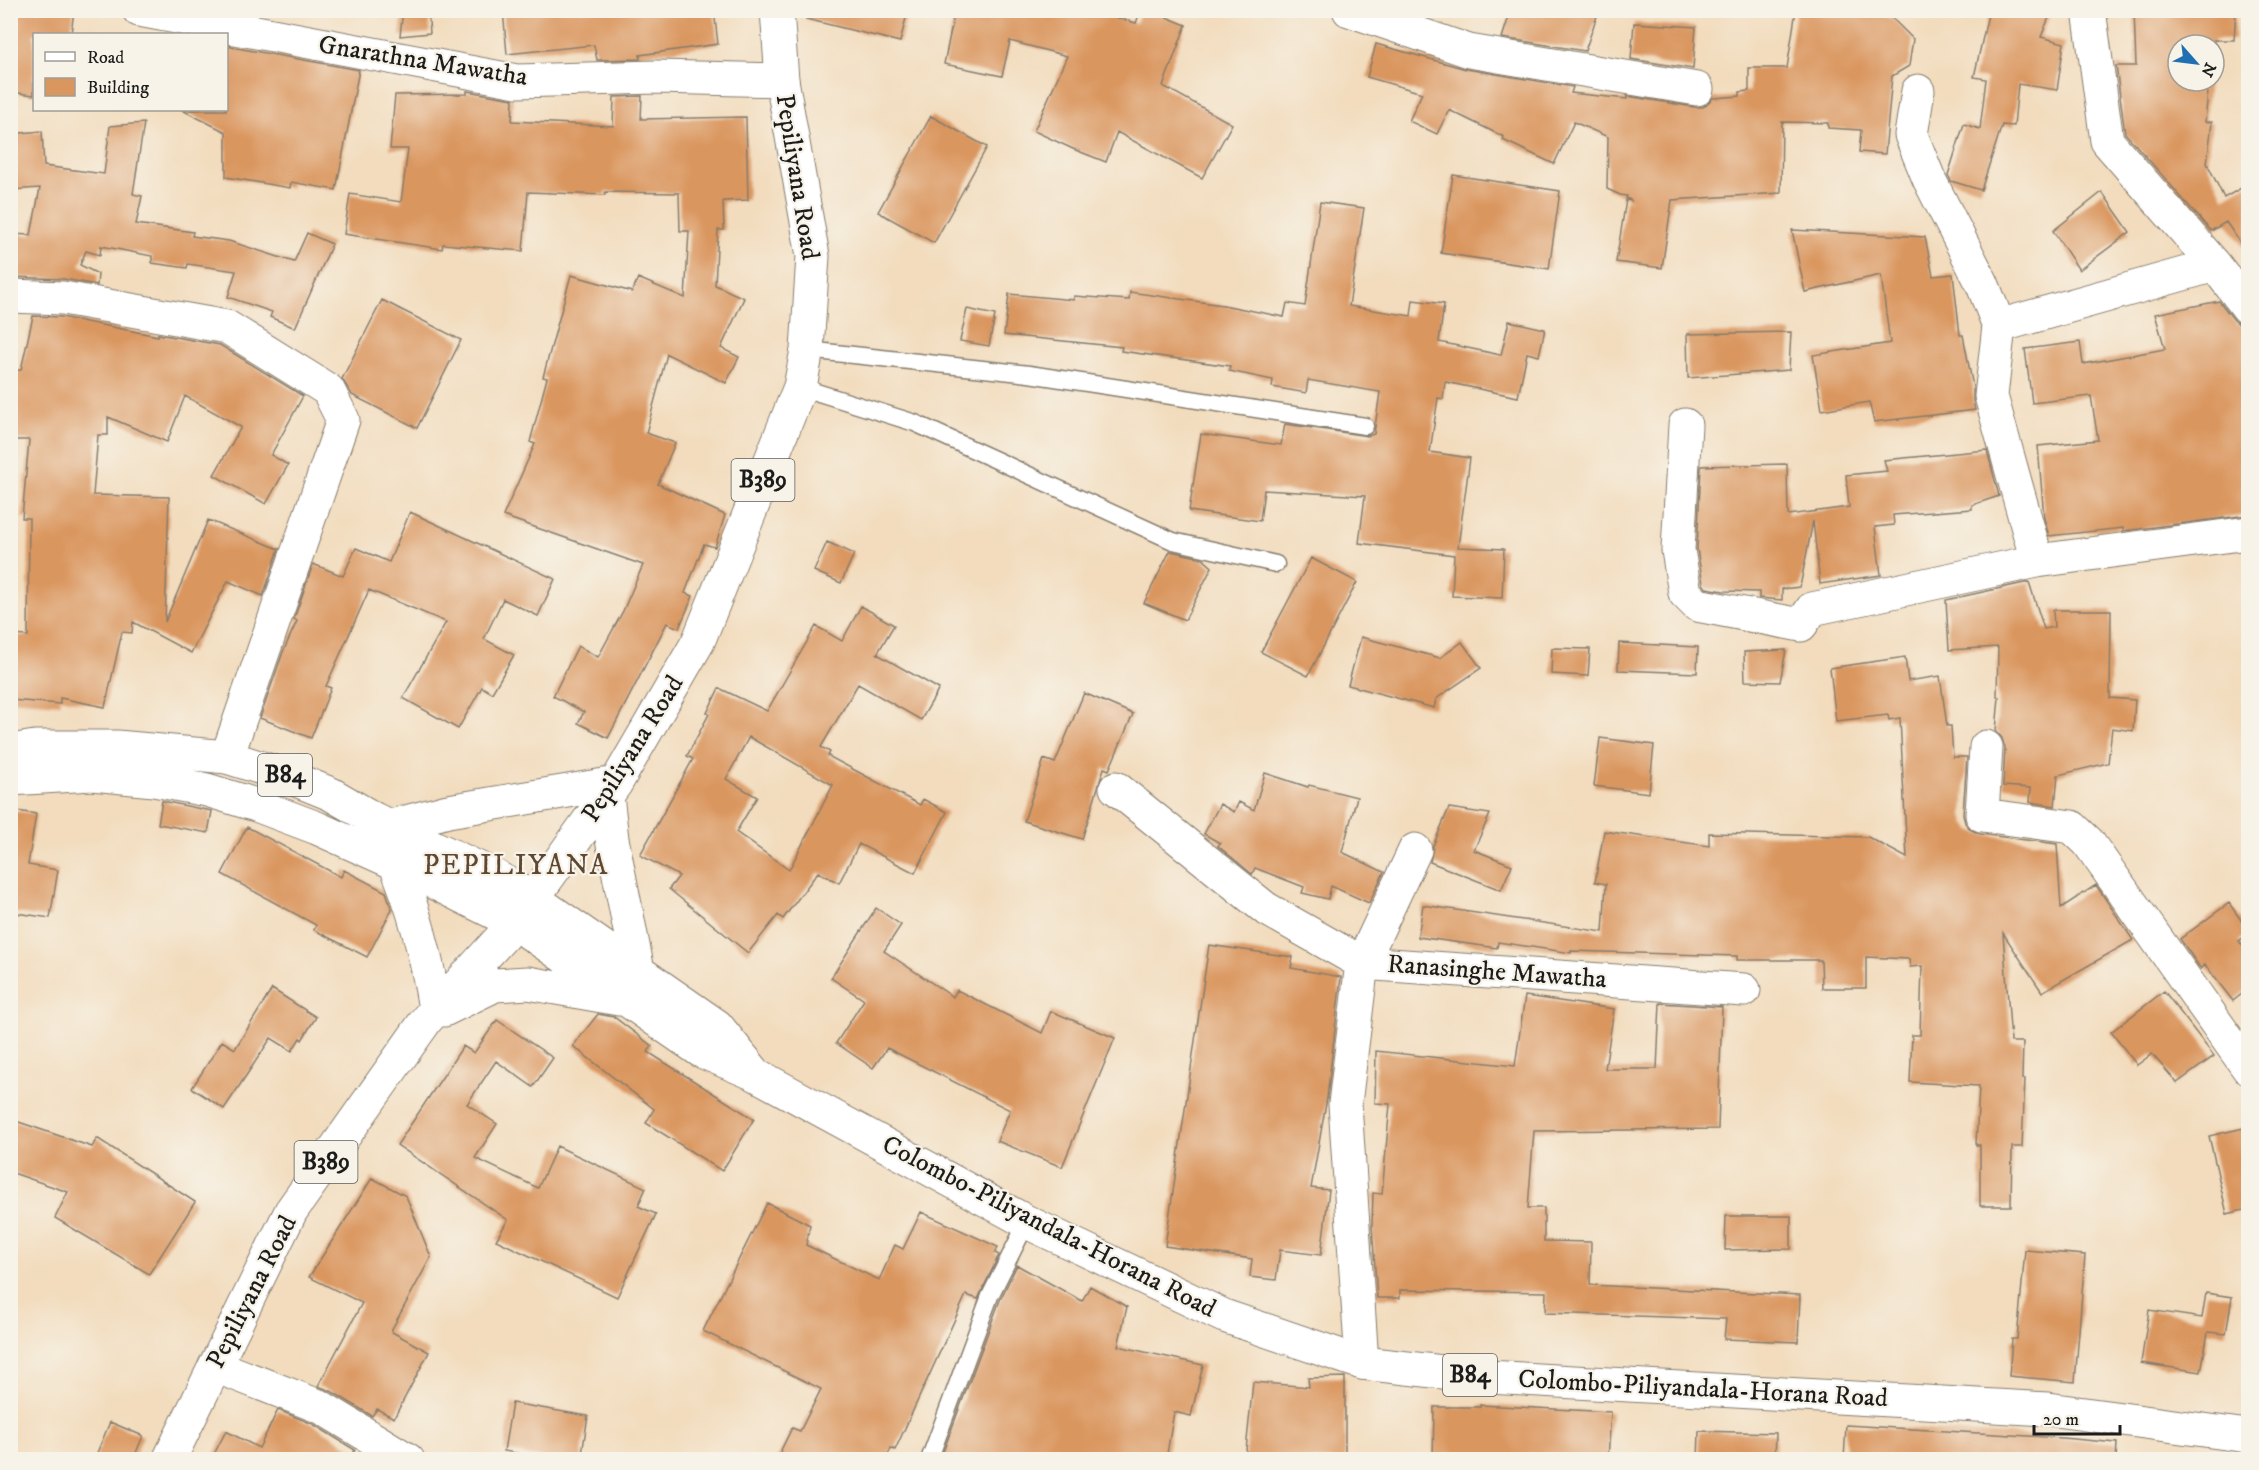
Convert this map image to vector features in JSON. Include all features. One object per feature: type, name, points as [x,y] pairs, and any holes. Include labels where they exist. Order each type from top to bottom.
[{"type":"street","name":"Gnarathna Mawatha","points":[[139,10],[517,81],[657,77],[783,80]]},
{"type":"street","name":"Pepiliyana Road","points":[[169,1460],[291,1211],[431,1014],[524,911],[612,789],[698,642],[800,387],[807,350],[813,256],[783,80],[777,10]]},
{"type":"street","points":[[1349,10],[1469,51],[1697,89]]},
{"type":"street","points":[[2090,10],[2107,141],[2215,265],[2248,308]]},
{"type":"street","points":[[1918,91],[1911,135],[1929,179],[1983,283],[1999,326],[1991,396],[2037,561]]},
{"type":"street","points":[[1999,326],[2215,265]]},
{"type":"street","points":[[10,296],[63,298],[227,327],[328,390],[343,420],[227,757]]},
{"type":"street","points":[[1685,425],[1678,550],[1685,593],[1698,604],[1801,625],[1812,609],[2037,561],[2248,533]]},
{"type":"street","name":"Colombo-Piliyandala-Horana Road","points":[[10,751],[35,747],[117,747],[227,757],[284,775],[331,794],[493,875],[524,911]]},
{"type":"street","points":[[1986,747],[1982,814],[2072,827],[2088,842],[2248,1068]]},
{"type":"street","name":"Colombo-Piliyandala-Horana Road","points":[[10,779],[92,774],[153,780],[207,790],[306,824],[395,863],[524,911],[634,986],[701,1051],[755,1074],[1027,1222],[1224,1316],[1362,1363],[1488,1377],[2048,1408],[2248,1436]]},
{"type":"street","points":[[1116,788],[1265,908],[1362,963],[1415,850]]},
{"type":"street","points":[[391,826],[447,811],[612,789],[612,839],[634,986],[528,983],[495,985],[431,1014],[428,966],[411,902],[395,863]]},
{"type":"street","name":"Ranasinghe Mawatha","points":[[1362,1363],[1345,1104],[1362,963],[1744,990]]},
{"type":"street","points":[[215,1366],[321,1407],[408,1460]]},
{"type":"lane","points":[[807,350],[1029,374],[1365,426]]},
{"type":"lane","points":[[800,387],[915,423],[1173,541],[1276,564]]},
{"type":"lane","points":[[929,1460],[990,1296],[1027,1222]]},
{"type":"building","points":[[10,10],[74,10],[71,33],[33,33],[33,95],[10,92],[10,73],[16,35],[10,34]]},
{"type":"building","points":[[403,10],[428,10],[430,33],[400,36]]},
{"type":"building","points":[[503,10],[714,10],[718,44],[640,55],[640,59],[597,60],[594,45],[507,54]]},
{"type":"building","points":[[807,10],[908,10],[900,42],[806,19]]},
{"type":"building","points":[[955,10],[1089,10],[1136,23],[1141,10],[1149,10],[1186,25],[1163,86],[1232,124],[1202,178],[1117,132],[1106,162],[1073,149],[1034,131],[1067,56],[1010,41],[1002,76],[944,64]]},
{"type":"building","points":[[1511,10],[1599,10],[1585,51],[1502,38]]},
{"type":"building","points":[[1796,10],[1878,12],[1893,19],[1913,39],[1909,66],[1892,76],[1885,154],[1859,152],[1861,130],[1828,128],[1828,123],[1782,122],[1781,193],[1672,200],[1662,268],[1616,262],[1626,200],[1632,201],[1626,198],[1627,196],[1607,189],[1608,137],[1574,122],[1554,164],[1503,140],[1504,137],[1449,110],[1437,134],[1409,121],[1422,93],[1367,77],[1376,44],[1466,69],[1573,87],[1571,93],[1627,99],[1627,96],[1703,107],[1713,98],[1740,96],[1740,92],[1749,91],[1749,68],[1787,68]]},
{"type":"building","points":[[1989,10],[2052,10],[2041,37],[2064,43],[2057,90],[2018,84],[2014,126],[2002,125],[1981,190],[1951,181],[1948,175],[1964,124],[1980,129],[1986,79],[1974,77]]},
{"type":"building","points":[[2134,10],[2236,10],[2234,40],[2226,40],[2226,33],[2166,33],[2166,93],[2208,93],[2205,122],[2212,122],[2207,163],[2224,198],[2248,184],[2248,254],[2226,222],[2211,231],[2125,133],[2116,66],[2136,66]]},
{"type":"building","points":[[1634,23],[1696,27],[1693,69],[1631,59]]},
{"type":"building","points":[[228,46],[359,70],[336,190],[291,182],[290,188],[226,177],[226,132],[184,111],[228,111]]},
{"type":"building","points":[[467,91],[513,99],[512,121],[613,126],[614,97],[642,96],[641,119],[746,117],[748,200],[723,201],[724,230],[718,230],[715,285],[744,298],[721,348],[739,357],[726,383],[667,354],[646,433],[675,443],[658,484],[725,515],[715,547],[704,544],[685,593],[693,596],[679,628],[667,623],[608,738],[578,723],[584,712],[553,696],[578,646],[598,657],[623,611],[643,565],[503,516],[535,444],[530,442],[547,378],[543,377],[571,275],[632,292],[638,278],[685,298],[689,231],[680,231],[679,193],[605,192],[605,195],[528,192],[523,251],[443,244],[442,249],[344,234],[350,194],[401,202],[408,149],[390,149],[395,95],[467,94]]},
{"type":"building","points":[[931,116],[987,147],[934,243],[878,212]]},
{"type":"building","points":[[144,123],[133,194],[142,196],[136,224],[193,232],[192,236],[229,241],[294,262],[307,233],[332,244],[295,328],[270,317],[272,312],[228,297],[236,271],[188,264],[187,268],[152,263],[152,256],[101,246],[100,255],[86,251],[80,265],[98,274],[97,285],[64,279],[10,277],[10,234],[31,235],[40,188],[10,190],[10,134],[42,131],[44,166],[104,174],[110,126]]},
{"type":"building","points":[[1453,175],[1560,191],[1549,269],[1441,253]]},
{"type":"building","points":[[2102,192],[2130,232],[2079,270],[2053,231]]},
{"type":"building","points":[[1320,202],[1364,208],[1349,306],[1411,316],[1413,300],[1444,304],[1439,342],[1501,355],[1509,321],[1545,329],[1539,356],[1527,353],[1518,397],[1445,382],[1443,399],[1438,398],[1430,452],[1470,458],[1458,547],[1504,549],[1502,598],[1452,596],[1454,555],[1359,543],[1365,496],[1264,490],[1260,521],[1189,511],[1201,434],[1281,445],[1285,424],[1368,436],[1374,434],[1380,392],[1308,380],[1306,393],[1272,387],[1273,380],[1229,371],[1230,366],[1121,351],[1122,347],[1004,335],[1009,294],[1074,300],[1074,296],[1129,300],[1130,292],[1223,305],[1284,317],[1287,303],[1305,306]]},
{"type":"building","points":[[1792,230],[1925,237],[1933,276],[1953,274],[1960,335],[1963,335],[1975,410],[1874,422],[1869,402],[1822,410],[1813,355],[1890,343],[1881,275],[1805,292]]},
{"type":"building","points":[[382,300],[461,340],[417,428],[352,395],[342,379]]},
{"type":"building","points":[[2219,301],[2234,320],[2240,325],[2248,326],[2248,515],[2123,531],[2123,528],[2049,536],[2044,518],[2038,446],[2098,440],[2091,396],[2032,403],[2025,349],[2080,342],[2083,364],[2165,349],[2155,314]]},
{"type":"building","points":[[967,309],[995,315],[989,346],[960,341]]},
{"type":"building","points":[[33,316],[61,317],[158,336],[158,334],[220,345],[303,396],[271,455],[288,465],[266,504],[214,475],[241,427],[185,396],[167,442],[108,417],[108,435],[98,435],[93,495],[169,497],[165,622],[208,520],[279,549],[263,596],[228,581],[191,653],[133,622],[132,633],[122,632],[105,707],[60,698],[60,704],[10,700],[10,635],[28,636],[29,518],[22,518],[29,440],[10,440],[10,371],[21,370]]},
{"type":"building","points":[[1791,332],[1789,370],[1688,378],[1687,334]]},
{"type":"building","points":[[1987,450],[1999,496],[1972,505],[1972,509],[1893,515],[1894,525],[1875,527],[1881,575],[1820,584],[1813,521],[1800,587],[1782,589],[1782,600],[1759,598],[1759,592],[1706,588],[1703,584],[1697,549],[1701,466],[1787,464],[1788,515],[1849,507],[1846,475],[1887,471],[1884,460]]},
{"type":"building","points":[[410,512],[555,579],[538,616],[503,599],[484,639],[514,655],[492,693],[482,687],[458,729],[403,698],[446,622],[369,590],[326,686],[331,688],[311,738],[260,718],[283,652],[297,621],[294,619],[313,564],[343,576],[356,548],[389,562]]},
{"type":"building","points":[[827,542],[854,554],[841,583],[814,571]]},
{"type":"building","points":[[1170,551],[1202,558],[1212,567],[1185,620],[1144,603]]},
{"type":"building","points":[[1311,558],[1357,582],[1308,676],[1261,652]]},
{"type":"building","points":[[2029,582],[2044,629],[2054,627],[2053,610],[2111,610],[2110,698],[2135,700],[2133,731],[2112,728],[2108,763],[2058,775],[2055,806],[2030,802],[2031,788],[2003,786],[2005,748],[2002,738],[1996,731],[1999,697],[1997,697],[1998,647],[1949,650],[1946,600]]},
{"type":"building","points":[[861,606],[894,625],[877,654],[939,689],[921,720],[858,684],[821,747],[830,752],[828,756],[920,805],[923,799],[947,812],[915,873],[859,844],[839,883],[818,872],[783,919],[778,915],[748,953],[669,889],[679,876],[640,855],[693,759],[687,756],[709,714],[707,713],[719,688],[767,711],[816,626],[842,641]],"holes":[[[749,737],[833,785],[789,870],[736,832],[757,797],[726,779]]]},
{"type":"building","points":[[1361,637],[1440,658],[1462,642],[1481,668],[1436,699],[1434,708],[1348,685]]},
{"type":"building","points":[[1619,643],[1698,647],[1697,673],[1618,670]]},
{"type":"building","points":[[1552,648],[1590,649],[1588,676],[1551,674]]},
{"type":"building","points":[[1786,650],[1780,682],[1745,681],[1744,652]]},
{"type":"building","points":[[1905,657],[1908,681],[1940,676],[1947,726],[1951,726],[1953,757],[1967,757],[1963,814],[1965,823],[1971,830],[1980,834],[2057,844],[2061,908],[2096,885],[2133,940],[2042,992],[2003,933],[2011,1042],[2023,1042],[2022,1079],[2025,1079],[2022,1147],[2012,1147],[2011,1206],[1980,1206],[1980,1145],[1976,1145],[1979,1086],[1910,1082],[1912,1035],[1920,1035],[1922,966],[1910,967],[1909,959],[1866,957],[1866,988],[1822,988],[1821,960],[1737,960],[1737,956],[1571,951],[1571,953],[1498,942],[1497,948],[1418,937],[1423,905],[1603,932],[1606,884],[1595,882],[1604,831],[1709,846],[1709,833],[1868,837],[1907,858],[1900,718],[1889,720],[1888,715],[1836,721],[1830,668]]},
{"type":"building","points":[[1084,693],[1133,714],[1109,770],[1104,768],[1082,839],[1024,821],[1044,759],[1055,763]]},
{"type":"building","points":[[1600,738],[1654,745],[1649,793],[1594,786]]},
{"type":"building","points":[[1265,773],[1308,787],[1309,785],[1357,797],[1342,852],[1384,872],[1369,903],[1331,886],[1328,899],[1302,893],[1304,887],[1255,868],[1252,874],[1218,846],[1220,843],[1204,834],[1220,804],[1234,812],[1239,802],[1254,810]]},
{"type":"building","points":[[162,801],[212,811],[208,833],[158,824]]},
{"type":"building","points":[[1449,808],[1490,814],[1474,850],[1512,865],[1501,890],[1430,862],[1433,846]]},
{"type":"building","points":[[10,810],[36,814],[28,865],[58,870],[50,918],[10,912]]},
{"type":"building","points":[[247,827],[341,877],[344,870],[386,892],[392,909],[367,957],[314,930],[316,925],[222,874]]},
{"type":"building","points":[[2229,903],[2248,930],[2248,934],[2239,941],[2248,953],[2248,989],[2233,1001],[2205,965],[2201,969],[2180,939]]},
{"type":"building","points":[[876,908],[901,925],[884,951],[953,997],[957,990],[1042,1033],[1051,1011],[1115,1038],[1062,1167],[997,1141],[1010,1110],[887,1048],[873,1068],[836,1043],[864,1000],[831,978]]},
{"type":"building","points":[[1209,945],[1293,957],[1291,968],[1341,977],[1327,1098],[1311,1188],[1329,1190],[1321,1255],[1280,1250],[1276,1280],[1250,1277],[1252,1259],[1165,1246]]},
{"type":"building","points":[[272,989],[316,1017],[302,1040],[300,1038],[292,1051],[271,1038],[224,1109],[192,1088],[222,1041],[235,1049]]},
{"type":"building","points":[[2164,991],[2214,1056],[2177,1083],[2152,1054],[2137,1065],[2111,1032]]},
{"type":"building","points":[[1525,996],[1614,1009],[1605,1069],[1657,1069],[1660,1003],[1722,1007],[1718,1129],[1534,1131],[1528,1208],[1544,1208],[1544,1241],[1591,1242],[1590,1285],[1800,1295],[1798,1342],[1724,1339],[1726,1319],[1545,1313],[1546,1292],[1400,1290],[1400,1298],[1377,1298],[1372,1225],[1373,1193],[1382,1194],[1390,1104],[1375,1103],[1376,1051],[1515,1066]]},
{"type":"building","points":[[598,1014],[614,1017],[652,1046],[648,1052],[754,1119],[722,1171],[646,1123],[654,1109],[573,1046]]},
{"type":"building","points":[[497,1020],[553,1058],[533,1087],[496,1061],[467,1104],[497,1124],[475,1158],[538,1188],[557,1146],[646,1188],[638,1206],[656,1214],[617,1297],[496,1240],[508,1220],[397,1145],[463,1046],[474,1053]]},
{"type":"building","points":[[10,1119],[92,1147],[97,1138],[195,1202],[149,1274],[55,1218],[68,1192],[10,1172]]},
{"type":"building","points":[[2248,1127],[2248,1209],[2227,1214],[2209,1136]]},
{"type":"building","points":[[372,1178],[406,1196],[431,1257],[392,1329],[392,1332],[429,1352],[394,1418],[377,1409],[372,1416],[331,1391],[318,1386],[362,1303],[309,1277]]},
{"type":"building","points":[[767,1203],[810,1225],[806,1245],[879,1280],[895,1245],[903,1249],[921,1212],[998,1247],[995,1253],[999,1255],[978,1299],[966,1295],[895,1450],[891,1448],[886,1460],[776,1460],[792,1428],[800,1431],[821,1389],[703,1331]]},
{"type":"building","points":[[1726,1216],[1791,1216],[1791,1249],[1725,1250]]},
{"type":"building","points":[[2025,1250],[2085,1255],[2075,1382],[2009,1376],[2012,1339],[2017,1339]]},
{"type":"building","points":[[1017,1265],[1082,1301],[1090,1286],[1127,1307],[1118,1346],[1203,1365],[1191,1416],[1174,1412],[1166,1460],[940,1460],[1000,1300]]},
{"type":"building","points":[[2206,1293],[2232,1297],[2226,1334],[2208,1332],[2201,1372],[2141,1363],[2149,1310],[2202,1318]]},
{"type":"building","points":[[1345,1377],[1345,1460],[1245,1460],[1253,1382],[1309,1387],[1308,1378]]},
{"type":"building","points":[[512,1403],[588,1416],[581,1460],[554,1460],[504,1451]]},
{"type":"building","points":[[1480,1405],[1611,1412],[1608,1460],[1433,1460],[1434,1407],[1480,1407]]},
{"type":"building","points":[[278,1410],[313,1424],[355,1450],[349,1460],[211,1460],[226,1431],[259,1448]]},
{"type":"building","points":[[110,1422],[143,1436],[133,1460],[94,1460]]},
{"type":"building","points":[[1846,1425],[2117,1443],[2116,1460],[1844,1460]]},
{"type":"building","points":[[1699,1431],[1776,1433],[1775,1460],[1698,1460]]},
{"type":"district","name":"PEPILIYANA","points":[[516,865]]}]
